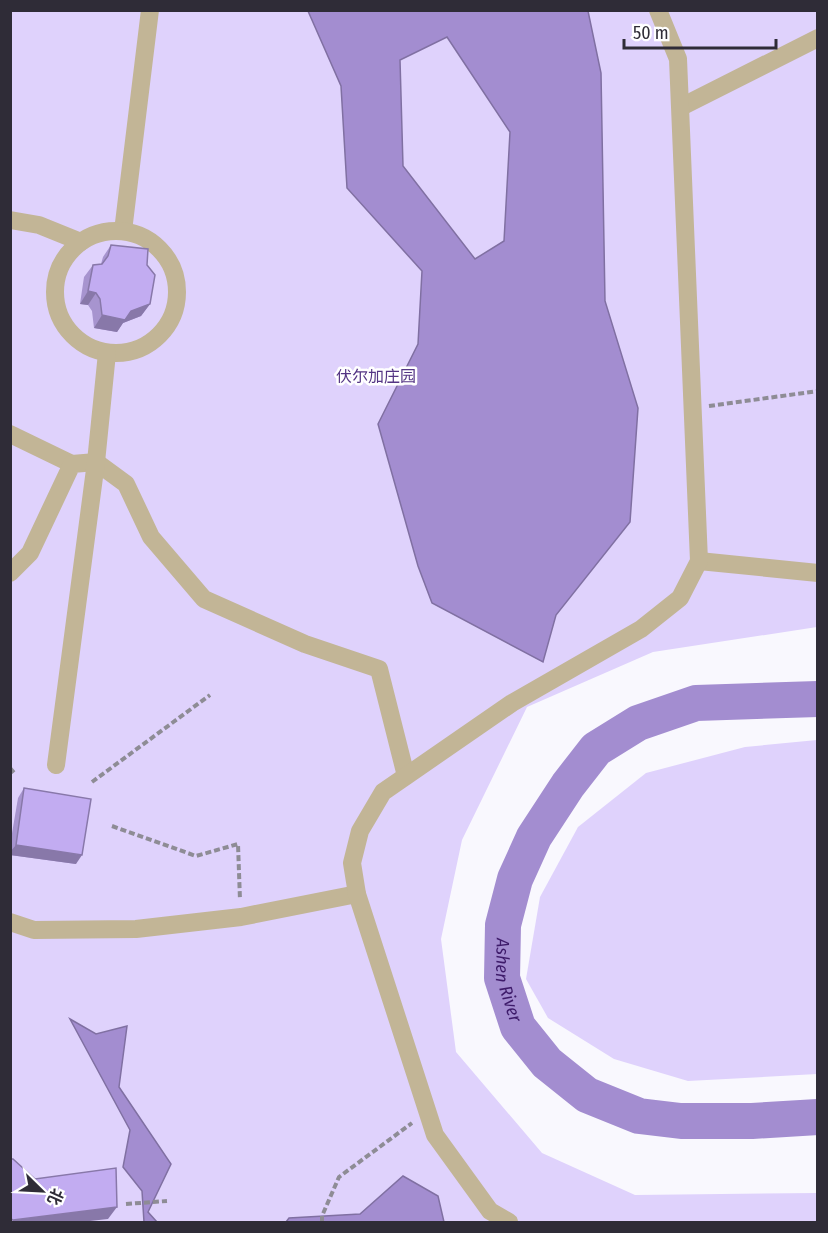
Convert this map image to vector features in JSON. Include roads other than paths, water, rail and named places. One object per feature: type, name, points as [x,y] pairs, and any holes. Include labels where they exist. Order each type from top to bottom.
[{"type":"lane","points":[[123,231],[150,10]]},
{"type":"lane","points":[[509,1222],[490,1211],[435,1135],[357,894],[352,863],[360,831],[383,792],[512,703],[641,629],[680,598],[699,561],[678,59],[658,10]]},
{"type":"lane","points":[[681,107],[818,38]]},
{"type":"lane","points":[[10,220],[39,225],[81,242]]},
{"type":"lane","points":[[123,231],[142,237],[158,247],[170,263],[176,281],[177,300],[171,319],[160,335],[145,347],[126,353],[107,353],[87,347],[70,334],[59,316],[55,296],[57,275],[66,256],[81,242],[101,233],[123,231]]},
{"type":"lane","points":[[56,765],[96,462],[107,353]]},
{"type":"lane","points":[[10,434],[72,464],[96,462],[126,484],[151,537],[204,600],[305,644],[379,669],[406,776]]},
{"type":"lane","points":[[10,573],[30,553],[72,464]]},
{"type":"lane","points":[[699,561],[818,573]]},
{"type":"lane","points":[[10,922],[34,930],[136,929],[241,917],[357,894]]},
{"type":"waterway","name":"Ashen River","points":[[818,699],[696,703],[638,723],[596,749],[568,785],[534,837],[515,879],[503,925],[502,978],[518,1027],[547,1063],[587,1095],[639,1116],[681,1121],[752,1121],[818,1117]]},
{"type":"park label","name":"伏尔加庄园","points":[[376,376]]}]
